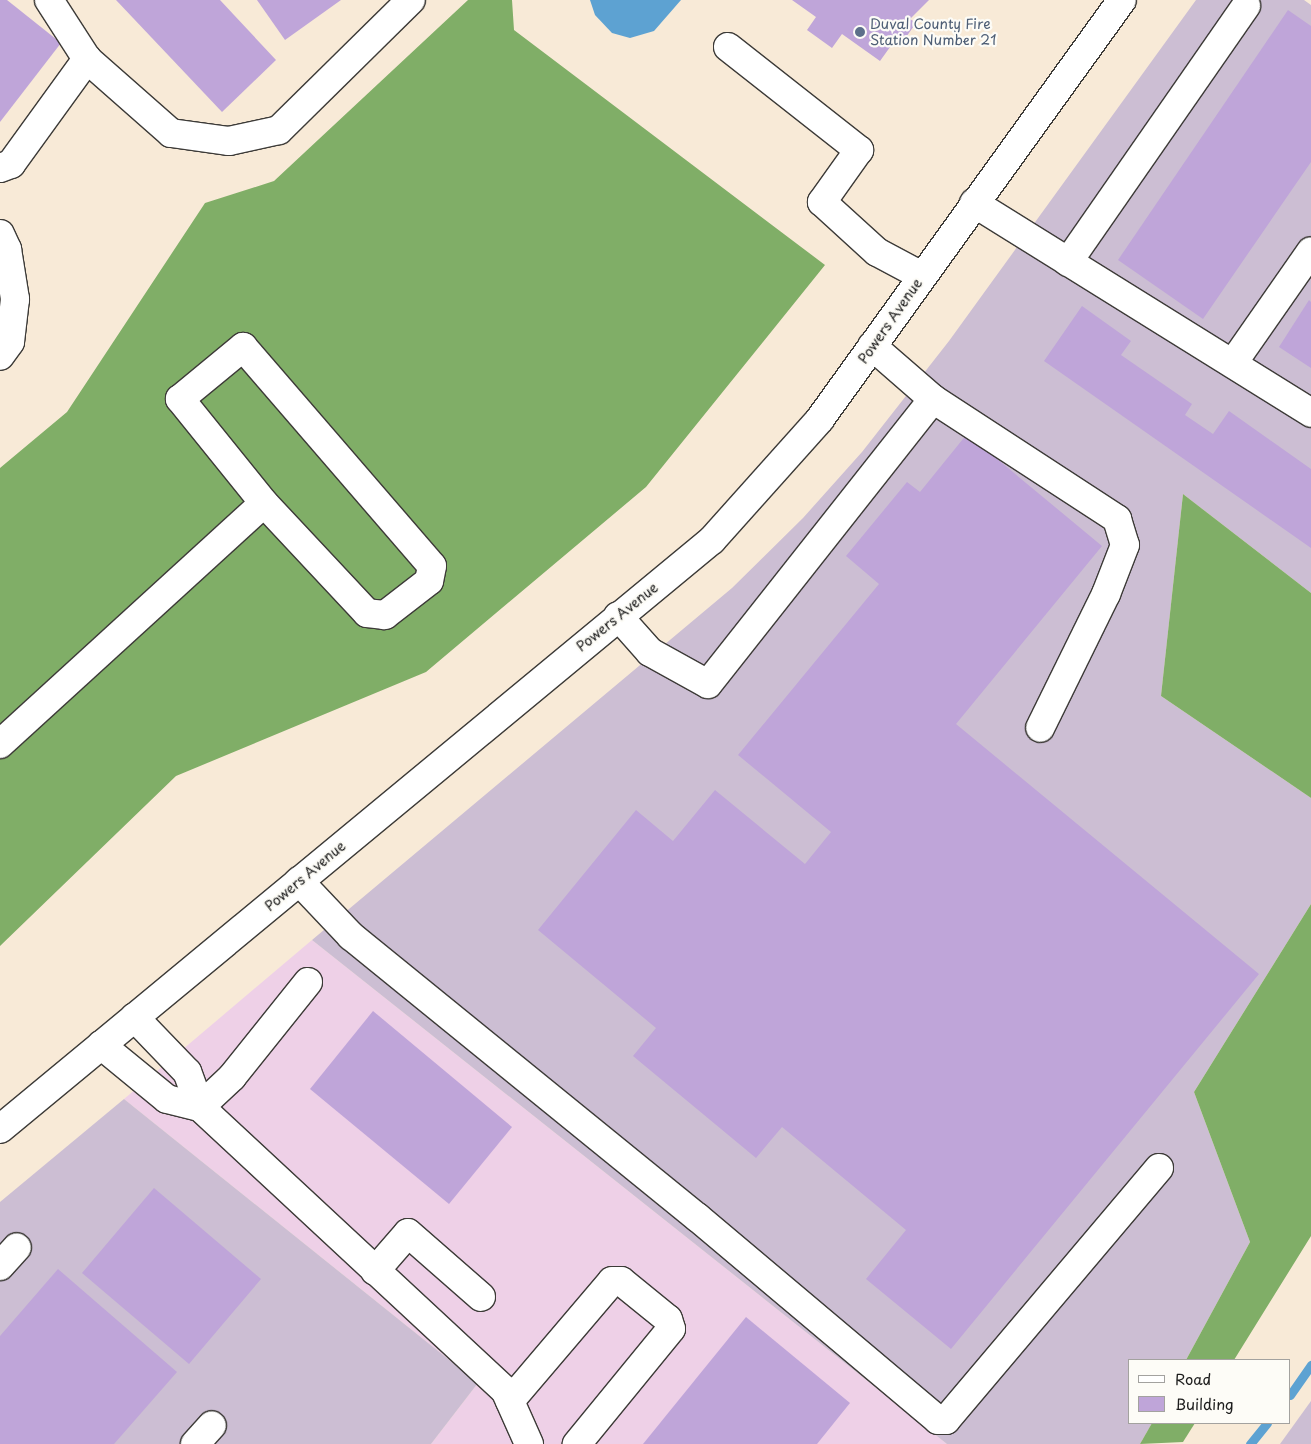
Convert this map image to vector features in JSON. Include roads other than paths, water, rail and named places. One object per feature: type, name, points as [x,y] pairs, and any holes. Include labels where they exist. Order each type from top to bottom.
[{"type":"street","points":[[50,0],[86,59],[171,133],[229,142],[279,130],[411,0]]},
{"type":"street","name":"Powers Avenue","points":[[0,1129],[712,540],[770,478],[820,419],[1122,0]]},
{"type":"street","points":[[1068,262],[1246,6]]},
{"type":"street","points":[[728,47],[859,150],[822,202],[877,252],[922,276]]},
{"type":"street","points":[[0,168],[11,164],[86,59]]},
{"type":"street","points":[[974,203],[1311,413]]},
{"type":"street","points":[[0,234],[7,249],[15,299],[10,342],[0,356]]},
{"type":"street","points":[[1232,364],[1307,264]]},
{"type":"street","points":[[872,346],[933,399],[1117,519],[1126,545],[1106,594],[1040,728]]},
{"type":"street","points":[[243,347],[432,566],[429,582],[385,615],[367,612],[264,503],[180,399],[243,347]]},
{"type":"street","points":[[618,616],[650,652],[708,684],[933,399]]},
{"type":"street","points":[[0,744],[264,503]]},
{"type":"street","points":[[299,882],[351,936],[697,1217],[938,1420],[946,1420],[1159,1168]]},
{"type":"street","points":[[200,1107],[232,1076],[308,982]]},
{"type":"street","points":[[134,1017],[187,1072],[200,1107],[375,1272],[505,1390],[528,1444]]},
{"type":"street","points":[[101,1044],[167,1099],[200,1107]]},
{"type":"street","points":[[375,1272],[408,1233],[481,1297]]},
{"type":"street","points":[[510,1401],[612,1282],[621,1281],[668,1320],[671,1329],[577,1444]]},
{"type":"water","points":[[590,0],[681,0],[654,31],[630,38],[612,33],[595,15]]},
{"type":"waterway","points":[[1291,1394],[1311,1365]]},
{"type":"waterway","points":[[1250,1444],[1266,1424]]},
{"type":"place","name":"Duval County Fire Station Number 21","points":[[860,32]]}]
